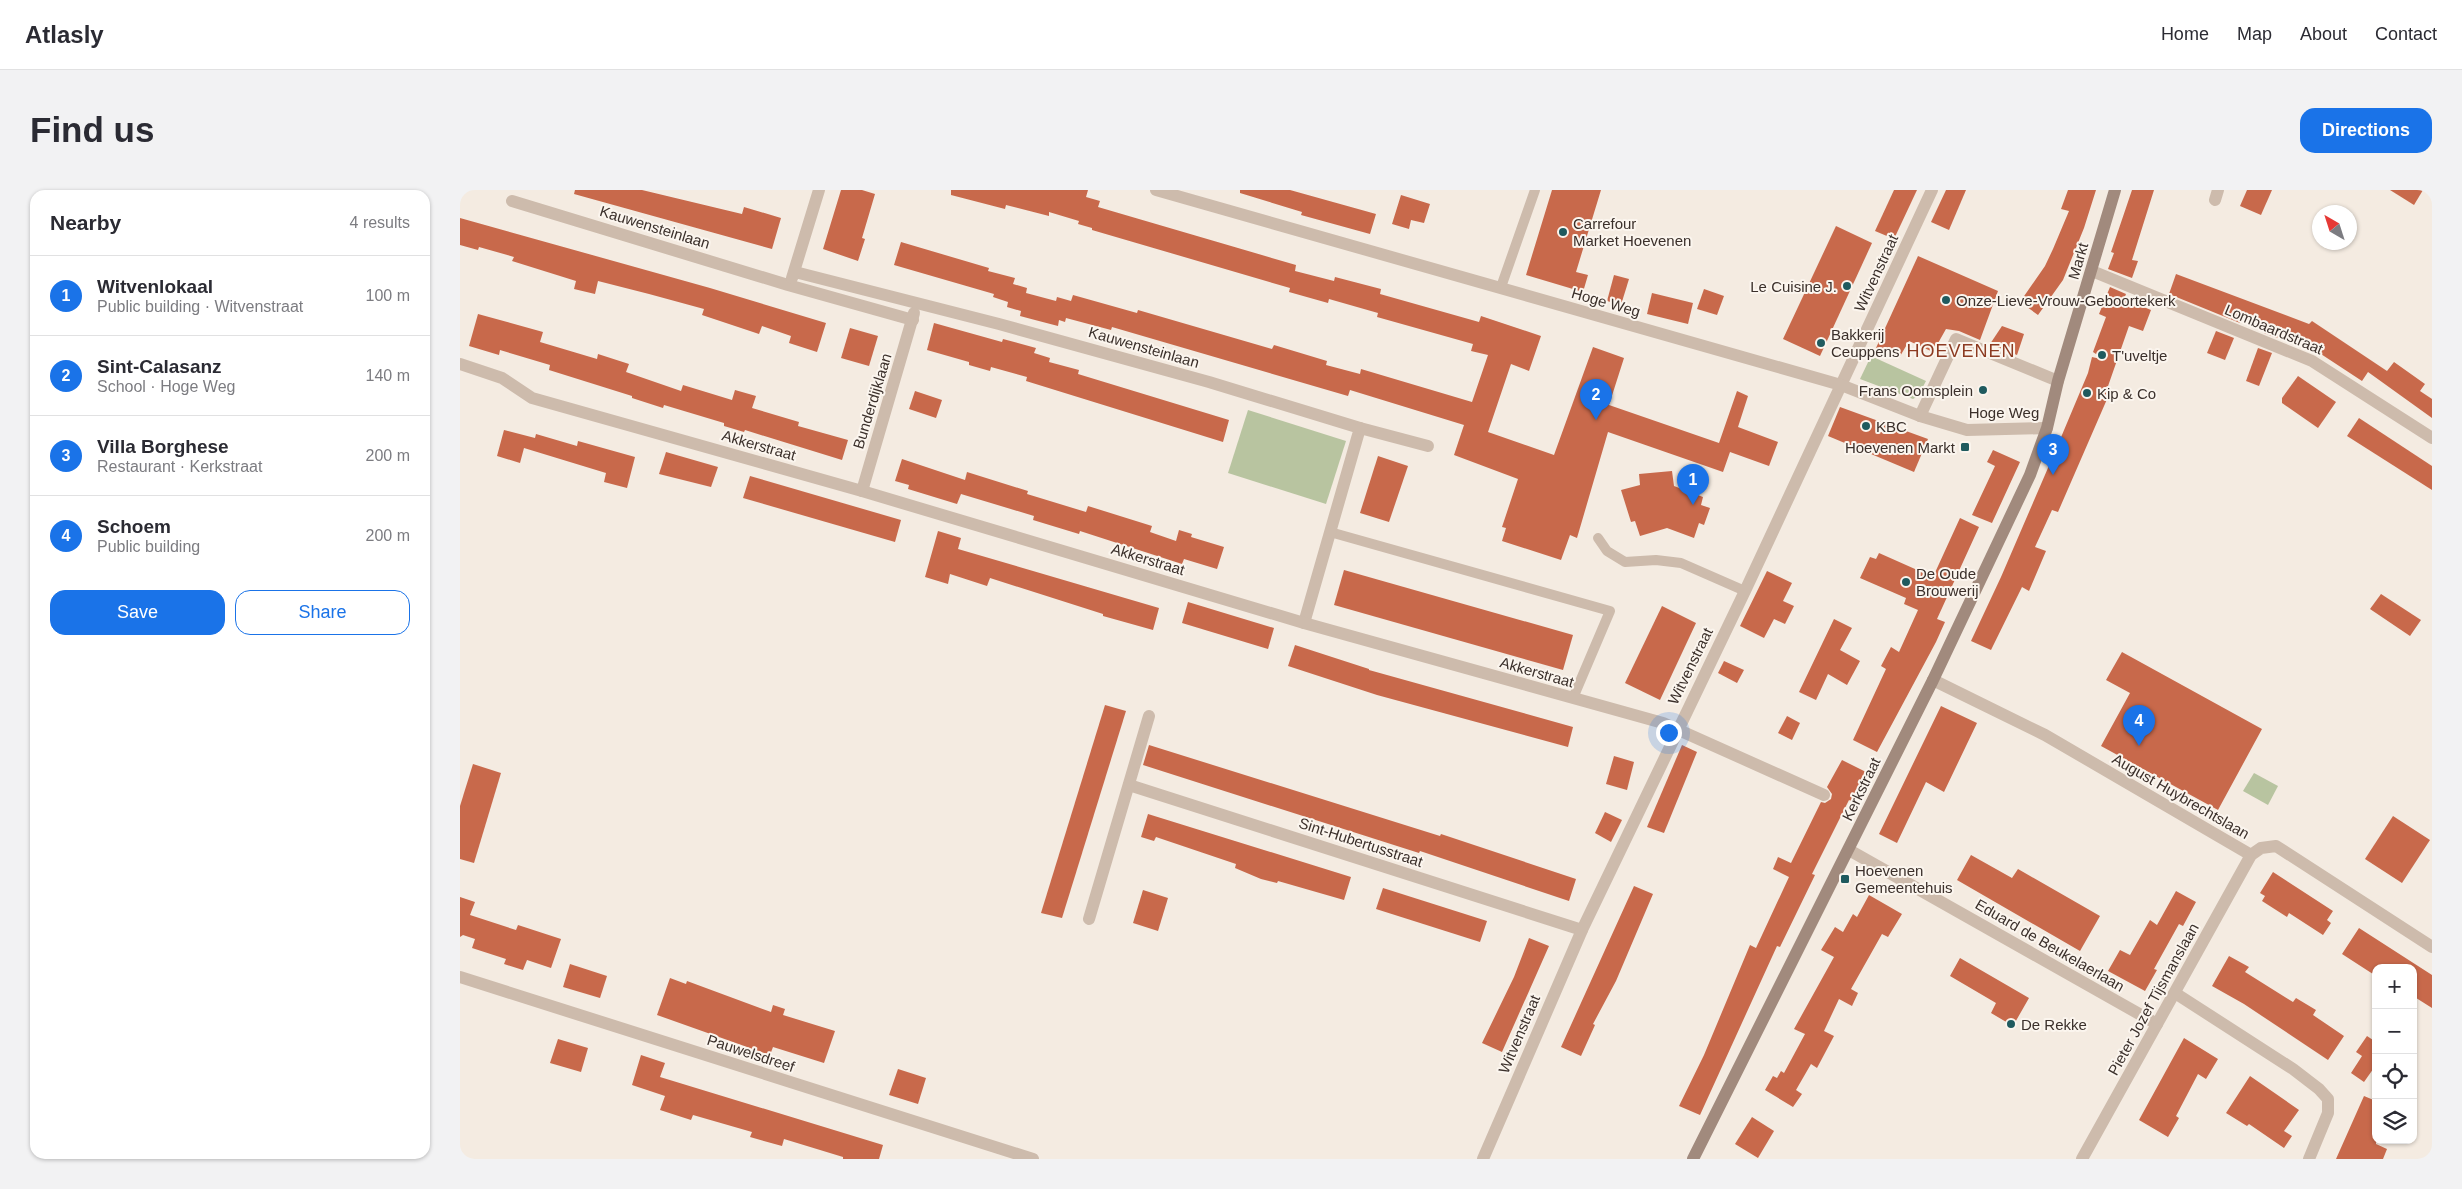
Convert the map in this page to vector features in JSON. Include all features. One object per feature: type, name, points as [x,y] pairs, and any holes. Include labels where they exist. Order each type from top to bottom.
[{"type":"main road","name":"Markt","points":[[2047,428],[2058,381],[2115,190]]},
{"type":"main road","name":"Kerkstraat","points":[[1693,1159],[1933,680],[2030,475],[2047,428]]},
{"type":"street","points":[[788,284],[795,272],[819,190]]},
{"type":"street","name":"Hoge Weg","points":[[1156,190],[1840,385],[1920,416],[1967,430],[2047,428]]},
{"type":"street","name":"Witvenstraat","points":[[1483,1159],[1582,930],[1744,591],[1932,190]]},
{"type":"street","name":"Kauwensteinlaan","points":[[512,200],[912,320]]},
{"type":"street","name":"Lombaardstraat","points":[[2092,271],[2312,361],[2432,438]]},
{"type":"street","name":"Kauwensteinlaan","points":[[795,272],[1190,377],[1360,428],[1428,446]]},
{"type":"street","points":[[912,320],[917,303]]},
{"type":"street","name":"Bunderdijklaan","points":[[862,491],[912,320]]},
{"type":"street","points":[[1920,416],[1956,340],[2058,381]]},
{"type":"street","name":"Akkerstraat","points":[[460,364],[502,378],[532,398],[862,491],[1304,623],[1678,729],[1824,795]]},
{"type":"street","points":[[1304,623],[1360,428]]},
{"type":"street","name":"August Huybrechtslaan","points":[[1933,680],[2045,735],[2251,855],[2261,848],[2276,846],[2432,947]]},
{"type":"street","points":[[1089,919],[1149,716]]},
{"type":"street","name":"Sint-Hubertusstraat","points":[[1129,784],[1582,930]]},
{"type":"street","name":"Eduard de Beukelaerlaan","points":[[1849,850],[2158,1024]]},
{"type":"street","name":"Pieter Jozef Tijsmanslaan","points":[[2082,1159],[2251,855]]},
{"type":"street","name":"Pauwelsdreef","points":[[460,978],[1033,1159]]},
{"type":"street","points":[[2175,993],[2293,1069],[2319,1089],[2328,1099],[2328,1113],[2309,1159]]},
{"type":"lane","points":[[1501,287],[1535,190]]},
{"type":"lane","points":[[1330,532],[1610,611],[1573,698]]},
{"type":"lane","points":[[1598,538],[1607,551],[1625,562],[1656,560],[1681,563],[1744,591]]},
{"type":"green space","points":[[1871,356],[1926,381],[1918,396],[1913,399],[1860,379]]},
{"type":"green space","points":[[1248,410],[1346,441],[1326,504],[1228,473]]},
{"type":"green space","points":[[2254,773],[2278,786],[2268,805],[2243,791]]},
{"type":"building","points":[[575,190],[642,190],[742,214],[744,207],[781,218],[772,249],[574,194]]},
{"type":"building","points":[[841,190],[862,190],[875,194],[862,238],[865,239],[858,261],[823,249]]},
{"type":"building","points":[[951,190],[1088,190],[1086,197],[1100,201],[1098,207],[1296,265],[1295,271],[1334,281],[1335,277],[1381,289],[1380,294],[1479,322],[1481,316],[1541,336],[1529,371],[1511,364],[1488,432],[1554,455],[1593,347],[1624,358],[1609,405],[1719,443],[1737,391],[1748,396],[1738,427],[1778,442],[1769,466],[1730,452],[1723,472],[1608,432],[1577,538],[1570,535],[1561,560],[1502,541],[1506,528],[1502,527],[1518,479],[1454,455],[1464,425],[1350,390],[1348,396],[1112,327],[1111,330],[1066,318],[1065,322],[1059,320],[1058,326],[1020,316],[1021,311],[1007,307],[1008,302],[993,297],[994,294],[894,265],[901,242],[989,268],[988,271],[1015,278],[1013,284],[1027,288],[1026,293],[1056,301],[1057,297],[1071,301],[1073,295],[1137,313],[1138,310],[1272,349],[1274,345],[1327,361],[1326,365],[1360,374],[1361,369],[1472,402],[1488,355],[1471,351],[1473,344],[1377,317],[1378,313],[1329,299],[1328,303],[1289,292],[1290,288],[1092,230],[1092,228],[1078,224],[1079,221],[1049,212],[1049,216],[1006,205],[1005,209],[951,195]]},
{"type":"building","points":[[1240,190],[1290,190],[1376,214],[1370,234],[1301,215],[1302,212],[1240,193]]},
{"type":"building","name":"Carrefour Market Hoevenen","points":[[1552,190],[1601,190],[1576,272],[1588,275],[1583,292],[1526,275]]},
{"type":"building","points":[[1894,190],[1917,190],[1894,239],[1875,231]]},
{"type":"building","points":[[1946,190],[1966,190],[1949,230],[1931,222]]},
{"type":"building","points":[[2068,190],[2096,190],[2084,228],[2063,280],[2038,315],[2020,302],[2045,266],[2053,249],[2069,211],[2061,209]]},
{"type":"building","points":[[2132,190],[2154,190],[2132,260],[2138,261],[2132,278],[2108,269],[2114,253],[2111,252]]},
{"type":"building","points":[[2247,190],[2272,190],[2261,215],[2240,206]]},
{"type":"building","points":[[2390,190],[2423,190],[2414,205]]},
{"type":"building","points":[[1401,195],[1430,204],[1424,223],[1411,220],[1409,229],[1392,224]]},
{"type":"building","points":[[460,218],[710,288],[826,323],[817,352],[789,343],[791,336],[762,326],[759,334],[702,315],[704,309],[649,294],[598,281],[595,294],[574,289],[576,281],[512,261],[514,257],[479,247],[478,250],[460,245]]},
{"type":"building","points":[[1836,226],[1872,243],[1820,356],[1783,339]]},
{"type":"building","name":"Onze-Lieve-Vrouw-Geboortekerk","points":[[1918,256],[1998,291],[1980,340],[1959,331],[1946,329],[1933,352],[1909,341],[1899,358],[1876,348]]},
{"type":"building","points":[[2176,274],[2309,324],[2312,321],[2387,371],[2394,362],[2425,384],[2420,391],[2432,399],[2432,418],[2368,372],[2362,381],[2292,335],[2290,339],[2279,335],[2277,338],[2264,333],[2266,330],[2241,320],[2240,323],[2169,294]]},
{"type":"building","points":[[1614,275],[1629,279],[1621,305],[1607,301]]},
{"type":"building","points":[[2110,287],[2126,294],[2124,299],[2151,310],[2143,331],[2129,326],[2107,389],[2111,390],[2058,512],[2052,510],[2035,547],[2046,551],[2029,591],[2022,587],[1991,650],[1971,641],[2054,454],[2088,373],[2092,357],[2105,360],[2093,352],[2106,317],[2099,314]]},
{"type":"building","points":[[1704,289],[1724,296],[1717,315],[1697,309]]},
{"type":"building","points":[[1652,293],[1693,303],[1688,324],[1647,314]]},
{"type":"building","points":[[478,314],[543,332],[540,342],[597,359],[598,354],[629,364],[626,372],[681,391],[683,385],[732,400],[735,390],[756,396],[752,408],[799,422],[798,426],[848,440],[842,460],[745,430],[744,432],[724,426],[724,423],[664,405],[663,408],[632,398],[632,396],[549,370],[550,365],[500,350],[499,355],[469,346]]},
{"type":"building","points":[[934,323],[1002,342],[1003,339],[1036,348],[1034,353],[1050,358],[1049,362],[1079,370],[1078,374],[1229,420],[1223,442],[1026,381],[1027,377],[991,367],[990,371],[969,365],[969,362],[927,350]]},
{"type":"building","points":[[2002,326],[2024,334],[2017,355],[1990,344]]},
{"type":"building","points":[[850,328],[878,336],[869,366],[841,358]]},
{"type":"building","points":[[2216,331],[2234,338],[2225,360],[2207,353]]},
{"type":"building","points":[[2258,348],[2272,353],[2259,386],[2246,381]]},
{"type":"building","points":[[2298,376],[2336,402],[2318,428],[2282,403],[2282,398]]},
{"type":"building","points":[[915,391],[942,400],[936,418],[909,409]]},
{"type":"building","points":[[1840,407],[1928,439],[1914,472],[1828,436]]},
{"type":"building","points":[[2359,418],[2432,466],[2432,490],[2347,436]]},
{"type":"building","points":[[504,430],[535,438],[536,434],[577,446],[578,441],[635,457],[627,488],[604,482],[606,473],[524,448],[520,463],[497,456]]},
{"type":"building","points":[[1993,450],[2020,462],[1992,523],[1972,515],[1995,466],[1987,462]]},
{"type":"building","points":[[666,452],[718,467],[711,487],[659,474]]},
{"type":"building","points":[[1378,456],[1408,466],[1389,522],[1360,513]]},
{"type":"building","points":[[902,459],[965,480],[967,472],[1028,491],[1027,494],[1086,512],[1088,506],[1152,526],[1150,532],[1176,541],[1179,530],[1192,534],[1191,537],[1224,547],[1217,569],[1184,559],[1182,564],[1080,531],[1079,534],[1033,520],[1034,516],[961,494],[957,504],[908,489],[909,485],[895,481]]},
{"type":"building","points":[[1672,471],[1674,486],[1703,497],[1701,505],[1710,508],[1704,525],[1699,523],[1694,538],[1667,528],[1640,536],[1635,521],[1631,522],[1621,490],[1640,485],[1639,474]]},
{"type":"building","points":[[750,476],[901,520],[895,542],[743,498]]},
{"type":"building","points":[[1960,518],[1979,527],[1937,619],[1945,622],[1936,642],[1877,752],[1853,740],[1886,669],[1881,666],[1891,647],[1899,652],[1918,610],[1904,604],[1906,598],[1860,578],[1870,557],[1876,559],[1879,553],[1933,577]]},
{"type":"building","points":[[938,531],[961,538],[958,549],[1159,608],[1153,630],[1103,616],[1103,614],[990,578],[987,586],[950,574],[948,584],[925,577]]},
{"type":"building","points":[[1344,570],[1573,635],[1563,670],[1334,605]]},
{"type":"building","points":[[1767,571],[1792,583],[1783,601],[1794,606],[1785,624],[1774,619],[1764,638],[1740,626]]},
{"type":"building","points":[[2381,594],[2421,620],[2410,636],[2370,609]]},
{"type":"building","points":[[1188,602],[1274,628],[1268,649],[1182,623]]},
{"type":"building","points":[[1662,606],[1696,623],[1660,700],[1625,683]]},
{"type":"building","points":[[1834,619],[1852,628],[1840,650],[1860,661],[1847,685],[1828,674],[1816,700],[1799,692]]},
{"type":"building","points":[[1295,645],[1369,670],[1573,727],[1568,747],[1377,695],[1288,666]]},
{"type":"building","points":[[2122,652],[2262,729],[2218,810],[2101,746],[2130,693],[2106,680]]},
{"type":"building","points":[[1724,661],[1744,670],[1737,683],[1718,673]]},
{"type":"building","points":[[1105,705],[1126,711],[1062,918],[1041,913]]},
{"type":"building","points":[[1941,706],[1977,723],[1944,792],[1926,782],[1897,843],[1879,834]]},
{"type":"building","points":[[1787,716],[1800,723],[1792,740],[1778,733]]},
{"type":"building","points":[[1149,745],[1440,836],[1441,834],[1576,879],[1569,901],[1420,851],[1419,853],[1143,765]]},
{"type":"building","points":[[1682,745],[1697,752],[1664,833],[1647,827]]},
{"type":"building","points":[[1614,756],[1634,762],[1627,790],[1606,784]]},
{"type":"building","points":[[1842,760],[1868,773],[1853,802],[1849,800],[1812,874],[1815,875],[1780,947],[1777,946],[1700,1115],[1679,1106],[1704,1055],[1750,945],[1756,948],[1789,877],[1773,869],[1778,857],[1791,863],[1821,802],[1825,803],[1831,799],[1832,794],[1827,787]]},
{"type":"building","points":[[473,764],[501,773],[474,863],[460,859],[460,806]]},
{"type":"building","points":[[1605,812],[1622,820],[1611,842],[1595,833]]},
{"type":"building","points":[[1148,814],[1351,877],[1344,900],[1278,881],[1277,883],[1261,879],[1235,868],[1236,864],[1156,837],[1154,841],[1141,837]]},
{"type":"building","points":[[2393,816],[2430,840],[2402,883],[2365,859]]},
{"type":"building","points":[[1971,855],[2012,878],[2018,869],[2100,916],[2080,951],[1957,880]]},
{"type":"building","points":[[2273,872],[2333,911],[2327,920],[2331,923],[2323,935],[2289,913],[2287,917],[2262,901],[2265,896],[2260,893]]},
{"type":"building","points":[[1634,886],[1653,894],[1616,981],[1593,1024],[1595,1025],[1581,1056],[1561,1047]]},
{"type":"building","points":[[1383,888],[1487,921],[1480,942],[1376,909]]},
{"type":"building","points":[[1143,890],[1168,898],[1158,931],[1133,923]]},
{"type":"building","points":[[2176,891],[2196,902],[2183,926],[2179,924],[2154,969],[2157,970],[2145,991],[2108,971],[2120,950],[2130,955],[2150,920],[2157,925]]},
{"type":"building","points":[[1869,895],[1902,914],[1888,937],[1882,934],[1851,989],[1858,993],[1852,1006],[1839,999],[1824,1031],[1834,1036],[1817,1068],[1811,1064],[1796,1090],[1802,1094],[1793,1107],[1765,1090],[1773,1076],[1777,1078],[1781,1071],[1784,1073],[1805,1034],[1794,1029],[1834,957],[1821,950],[1835,927],[1843,932],[1853,914],[1857,917]]},
{"type":"building","points":[[460,897],[475,902],[470,915],[516,930],[518,925],[561,939],[551,968],[527,960],[523,970],[504,964],[506,959],[472,948],[475,939],[463,935],[460,937]]},
{"type":"building","points":[[2359,928],[2415,964],[2372,964],[2372,973],[2342,954]]},
{"type":"building","points":[[1529,938],[1549,946],[1502,1052],[1482,1043],[1514,977]]},
{"type":"building","points":[[2229,956],[2249,967],[2245,972],[2293,1002],[2296,998],[2316,1010],[2313,1015],[2344,1036],[2328,1060],[2244,1004],[2212,986]]},
{"type":"building","points":[[1960,958],[2029,998],[2013,1026],[1991,1013],[1996,1003],[1950,976]]},
{"type":"building","points":[[570,964],[607,976],[600,998],[563,987]]},
{"type":"building","points":[[2417,965],[2432,975],[2432,1008],[2417,999]]},
{"type":"building","points":[[670,978],[686,984],[687,981],[771,1012],[773,1005],[785,1009],[783,1015],[835,1031],[824,1063],[773,1047],[770,1055],[657,1015]]},
{"type":"building","points":[[2367,1036],[2372,1039],[2372,1071],[2364,1082],[2351,1073],[2362,1056],[2356,1052]]},
{"type":"building","points":[[2184,1038],[2218,1059],[2206,1079],[2198,1074],[2176,1116],[2179,1118],[2168,1137],[2139,1120]]},
{"type":"building","points":[[558,1039],[588,1048],[581,1072],[550,1063]]},
{"type":"building","points":[[641,1055],[665,1063],[660,1077],[883,1145],[879,1159],[843,1159],[843,1157],[784,1139],[782,1146],[750,1137],[752,1132],[693,1115],[691,1120],[660,1110],[665,1096],[632,1085]]},
{"type":"building","points":[[898,1069],[926,1078],[918,1104],[889,1095]]},
{"type":"building","points":[[2250,1076],[2299,1110],[2284,1131],[2292,1136],[2284,1148],[2249,1124],[2247,1126],[2226,1113]]},
{"type":"building","points":[[2364,1096],[2372,1099],[2372,1144],[2387,1149],[2383,1159],[2336,1159]]},
{"type":"building","points":[[1752,1117],[1774,1131],[1758,1158],[1735,1144]]},
{"type":"place","name":"Carrefour Market Hoevenen","points":[[1563,232]]},
{"type":"place","name":"Le Cuisine J.","points":[[1847,286]]},
{"type":"place","name":"Onze-Lieve-Vrouw-Geboortekerk","points":[[1946,300]]},
{"type":"place","name":"Bakkerij Ceuppens","points":[[1821,343]]},
{"type":"place","name":"T'uveltje","points":[[2102,355]]},
{"type":"place","name":"Frans Oomsplein","points":[[1983,390]]},
{"type":"place","name":"Kip & Co","points":[[2087,393]]},
{"type":"place","name":"Sint-Calasanz","points":[[1596,420]]},
{"type":"place","name":"KBC","points":[[1866,426]]},
{"type":"place","name":"Hoevenen Markt","points":[[1965,447]]},
{"type":"place","name":"Villa Borghese","points":[[2053,475]]},
{"type":"place","name":"Witvenlokaal","points":[[1693,505]]},
{"type":"place","name":"De Oude Brouwerij","points":[[1906,582]]},
{"type":"place","name":"Schoem","points":[[2139,746]]},
{"type":"place","name":"Hoevenen Gemeentehuis","points":[[1845,879]]},
{"type":"place","name":"De Rekke","points":[[2011,1024]]},
{"type":"district","name":"HOEVENEN","points":[[1961,351]]}]
